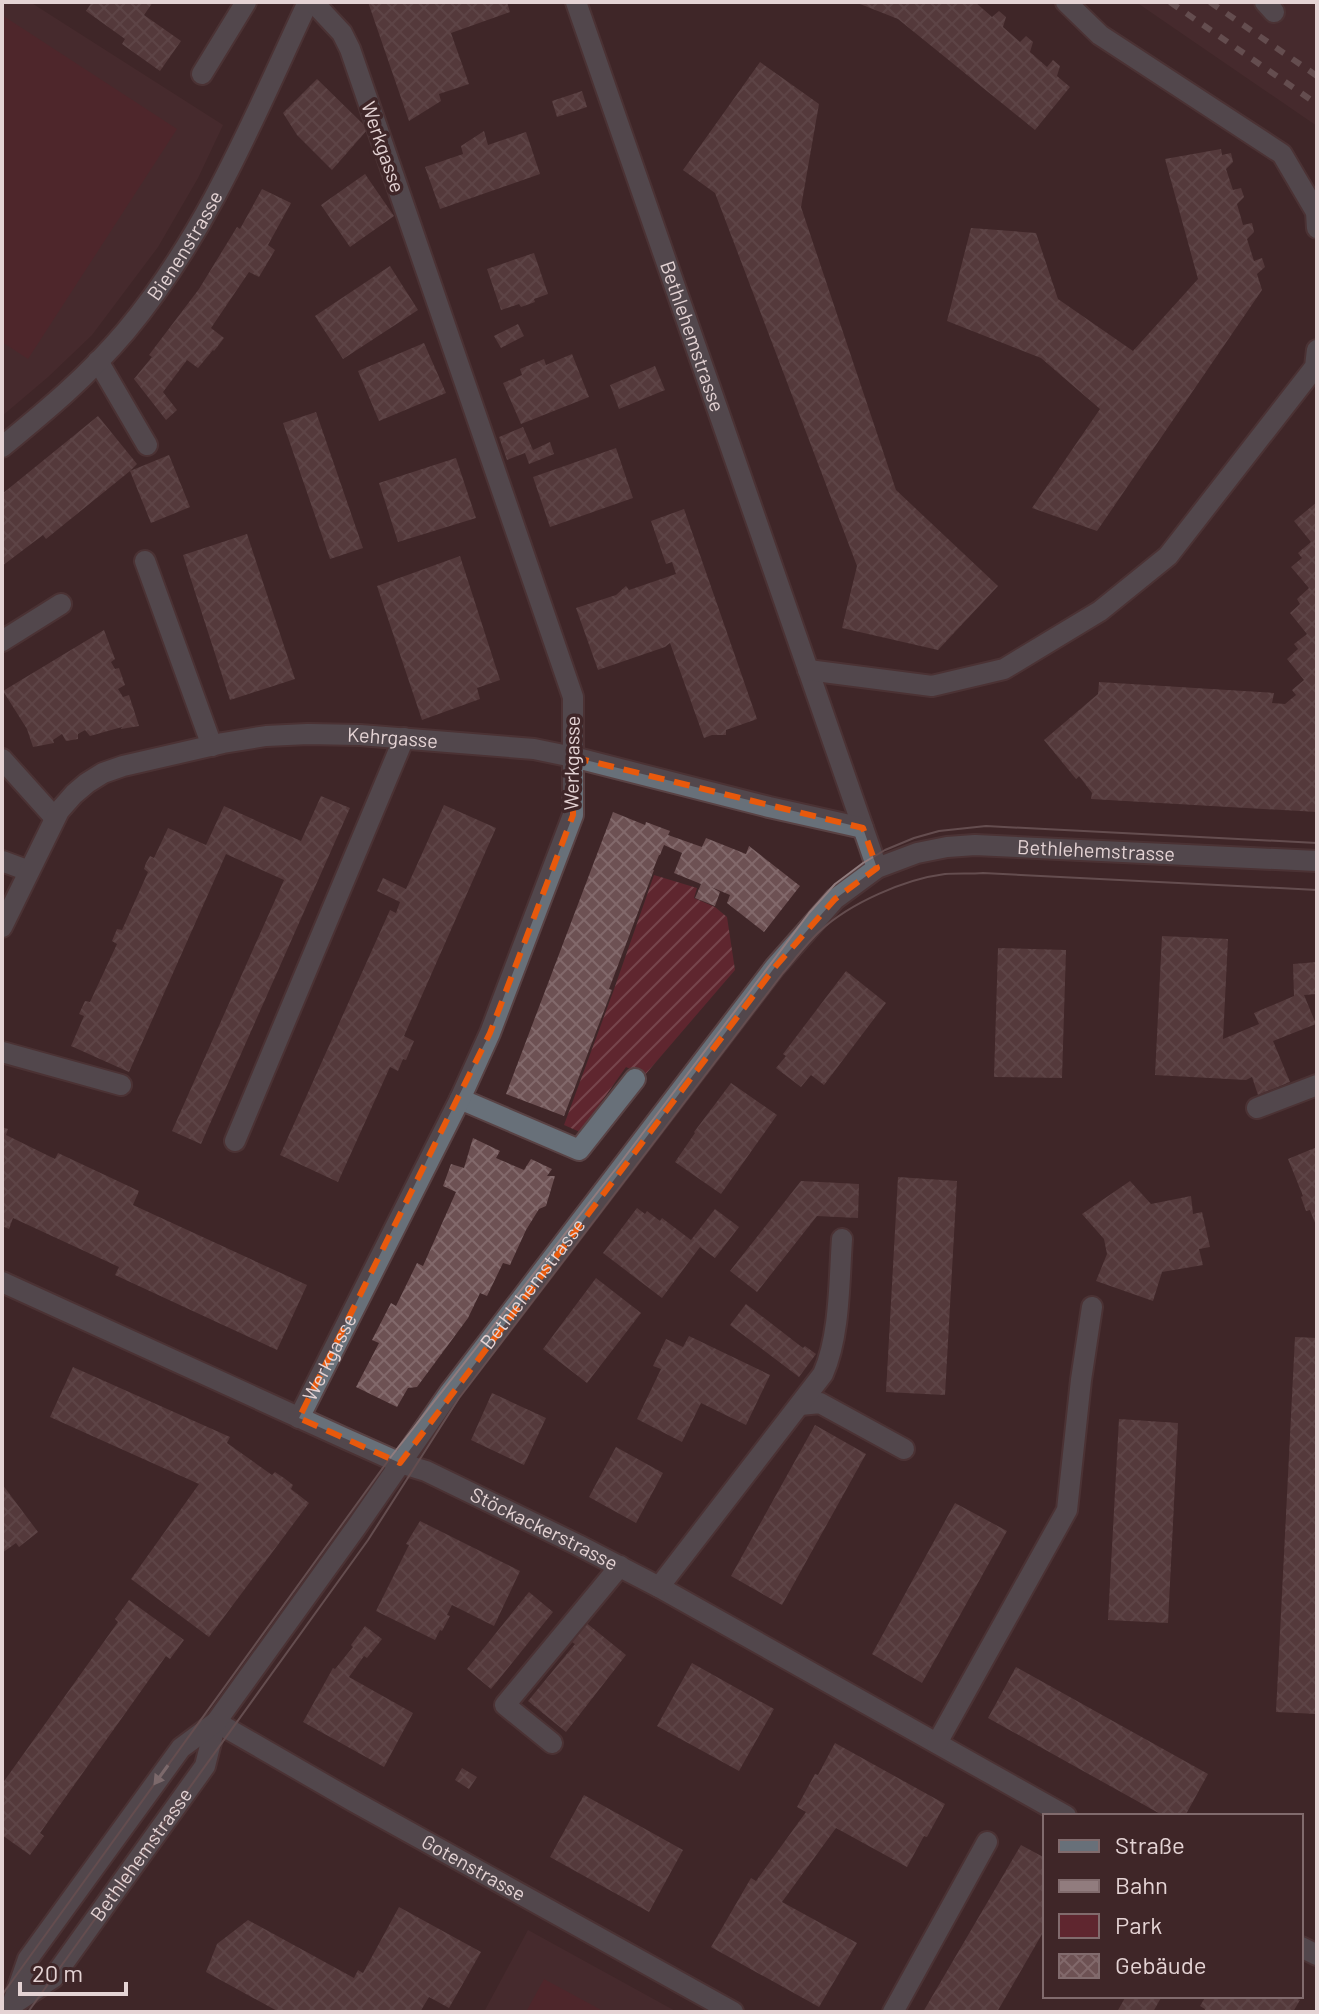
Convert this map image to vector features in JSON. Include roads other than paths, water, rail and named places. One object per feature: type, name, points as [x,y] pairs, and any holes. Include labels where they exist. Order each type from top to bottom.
[{"type":"street","points":[[202,74],[246,2]]},
{"type":"street","name":"Bienenstrasse","points":[[2,447],[69,392],[127,330],[169,273],[219,190],[311,2]]},
{"type":"street","name":"Werkgasse","points":[[299,1418],[460,1099],[490,1033],[573,815],[573,697],[350,49],[342,33],[311,2]]},
{"type":"street","name":"Bethlehemstrasse","points":[[576,2],[877,868]]},
{"type":"street","points":[[1066,2],[1100,35],[1282,154],[1316,212],[1317,228]]},
{"type":"street","points":[[808,670],[932,686],[1004,669],[1100,611],[1168,556],[1315,367],[1317,350]]},
{"type":"street","points":[[98,361],[147,445]]},
{"type":"street","points":[[145,561],[212,746]]},
{"type":"street","points":[[2,641],[61,604]]},
{"type":"street","name":"Kehrgasse","points":[[2,927],[55,818],[87,783],[103,773],[148,760],[266,736],[360,735],[534,749],[863,828]]},
{"type":"street","points":[[235,1141],[404,738]]},
{"type":"street","points":[[2,759],[55,818]]},
{"type":"street","name":"Bethlehemstrasse","points":[[10,2009],[28,1959],[181,1748],[216,1722],[450,1392],[775,967],[835,899],[877,868],[917,853],[947,847],[975,845],[1317,861]]},
{"type":"street","points":[[2,861],[29,871]]},
{"type":"street","points":[[2,1052],[121,1085]]},
{"type":"street","points":[[460,1099],[579,1150],[635,1079]]},
{"type":"street","points":[[1257,1108],[1317,1085]]},
{"type":"street","points":[[659,1587],[823,1374],[830,1360],[834,1339],[842,1239]]},
{"type":"street","name":"Stöckackerstrasse","points":[[2,1282],[299,1418],[400,1463],[426,1471],[620,1566],[1062,1814]]},
{"type":"street","points":[[937,1743],[1067,1510],[1092,1307]]},
{"type":"street","points":[[800,1405],[820,1403],[904,1449]]},
{"type":"street","points":[[552,1743],[505,1705],[620,1566]]},
{"type":"street","name":"Bethlehemstrasse","points":[[10,2009],[53,1978],[205,1766],[216,1722]]},
{"type":"street","name":"Gotenstrasse","points":[[216,1722],[733,2012]]},
{"type":"street","points":[[893,2012],[987,1842]]},
{"type":"tram line","points":[[2,1995],[390,1458],[618,1166],[809,913],[835,884],[885,850],[914,838],[939,831],[986,826],[1317,843]]},
{"type":"tram line","points":[[28,2012],[368,1540],[459,1398],[783,973],[820,931],[847,911],[879,894],[913,881],[945,874],[983,873],[1317,890]]},
{"type":"railway","points":[[1170,2],[1317,104]]},
{"type":"railway","points":[[1210,2],[1317,76]]}]
